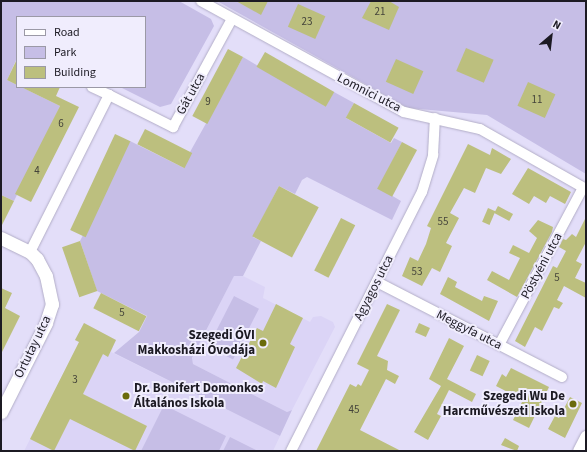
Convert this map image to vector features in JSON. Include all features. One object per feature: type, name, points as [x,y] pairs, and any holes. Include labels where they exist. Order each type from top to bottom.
[{"type":"street","name":"Lomnici utca","points":[[201,1],[404,112],[480,129],[585,188]]},
{"type":"street","name":"Gát utca","points":[[94,88],[173,127],[232,19]]},
{"type":"street","points":[[1,238],[30,252],[109,95]]},
{"type":"street","name":"Agyagos utca","points":[[291,451],[377,282],[429,174],[433,155],[435,118]]},
{"type":"street","name":"Pöstyéni utca","points":[[499,345],[585,188]]},
{"type":"street","name":"Ortutay utca","points":[[1,412],[46,323],[52,304],[46,276],[30,252]]},
{"type":"street","name":"Meggyfa utca","points":[[377,282],[562,377]]},
{"type":"street","points":[[579,451],[586,438]]},
{"type":"shaded area","name":"Szegedi ÓVI Makkosházi Óvodája","points":[[239,274],[265,287],[263,298],[310,322],[313,317],[321,316],[333,322],[335,327],[292,410],[287,412],[193,364],[192,359],[234,275]]},
{"type":"shaded area","name":"Dr. Bonifert Domonkos Általános Iskola","points":[[84,323],[116,340],[111,352],[280,436],[273,451],[24,451],[75,351],[89,347],[75,340]]},
{"type":"green space","points":[[1,1],[179,1],[211,19],[214,26],[171,104],[160,107],[122,88],[146,88],[146,16],[16,16],[16,60],[7,80],[16,84],[16,88],[23,88],[60,106],[14,201],[1,195]]},
{"type":"green space","points":[[217,1],[586,1],[586,174],[487,115],[408,108]]},
{"type":"green space","points":[[243,57],[325,106],[334,92],[354,103],[346,118],[391,143],[394,138],[402,142],[379,188],[401,201],[392,220],[307,177],[302,180],[295,194],[279,186],[253,237],[261,241],[243,276],[234,276],[192,358],[193,364],[287,412],[292,410],[280,436],[114,353],[139,332],[147,316],[97,291],[80,241],[130,141],[184,168],[190,152]]},
{"type":"green space","points":[[234,296],[259,309],[233,359],[208,347]]},
{"type":"green space","points":[[164,405],[226,436],[219,451],[141,451]]},
{"type":"green space","points":[[230,437],[256,450],[223,451]]},
{"type":"building","points":[[236,1],[268,1],[261,15]]},
{"type":"building","points":[[371,1],[389,1],[399,7],[389,30],[362,18]]},
{"type":"building","points":[[298,4],[325,16],[315,39],[288,27]]},
{"type":"building","points":[[466,48],[494,60],[484,83],[456,71]]},
{"type":"building","points":[[228,49],[243,57],[207,124],[192,116]]},
{"type":"building","points":[[265,52],[334,92],[326,107],[256,67]]},
{"type":"building","points":[[396,59],[423,71],[413,94],[386,82]]},
{"type":"building","points":[[16,61],[16,84],[7,80]]},
{"type":"building","points":[[528,82],[555,94],[545,118],[517,106]]},
{"type":"building","points":[[23,88],[60,88],[56,96],[79,107],[31,202],[15,194],[60,106]]},
{"type":"building","points":[[354,103],[399,128],[390,143],[346,118]]},
{"type":"building","points":[[145,129],[192,153],[185,168],[137,144]]},
{"type":"building","points":[[115,134],[130,141],[86,237],[70,230]]},
{"type":"building","points":[[402,142],[417,150],[392,197],[377,189]]},
{"type":"building","points":[[468,144],[490,155],[492,148],[511,159],[501,174],[486,168],[475,193],[464,188],[450,213],[459,218],[446,243],[452,246],[440,272],[432,268],[422,286],[402,276],[410,257],[418,261],[426,244],[431,228],[427,226]]},
{"type":"building","points":[[528,168],[571,192],[565,204],[550,196],[546,203],[534,196],[529,204],[512,194]]},
{"type":"building","points":[[279,186],[319,207],[292,257],[252,236]]},
{"type":"building","points":[[1,195],[14,201],[1,227]]},
{"type":"building","points":[[498,206],[513,214],[509,221],[494,213]]},
{"type":"building","points":[[488,208],[495,211],[490,225],[482,222]]},
{"type":"building","points":[[586,217],[586,242],[576,261],[582,264],[575,278],[586,283],[586,298],[564,286],[557,300],[563,303],[559,309],[554,307],[542,331],[535,327],[525,347],[515,341],[553,266],[557,268],[566,251],[559,247],[563,239],[566,240],[572,234],[576,237]]},
{"type":"building","points":[[341,218],[355,225],[328,278],[314,271]]},
{"type":"building","points":[[538,220],[553,227],[552,232],[517,297],[487,280],[492,271],[509,280],[520,258],[509,253],[513,245],[529,253],[537,238],[529,231]]},
{"type":"building","points":[[80,241],[97,291],[79,297],[62,247]]},
{"type":"building","points":[[448,277],[457,282],[455,287],[482,301],[484,296],[498,301],[489,321],[440,294]]},
{"type":"building","points":[[1,288],[12,293],[5,308],[20,316],[1,354]]},
{"type":"building","points":[[101,293],[146,316],[139,331],[93,308]]},
{"type":"building","points":[[276,304],[303,318],[290,344],[295,347],[276,388],[263,381],[262,384],[236,368],[257,328],[263,331]]},
{"type":"building","points":[[387,304],[400,310],[377,356],[388,361],[387,370],[399,376],[395,384],[386,379],[360,430],[401,451],[316,451],[350,384],[356,387],[358,384],[361,386],[369,370],[357,364]]},
{"type":"building","points":[[84,323],[116,340],[108,357],[103,354],[83,394],[147,426],[135,451],[70,419],[54,451],[30,439],[79,342],[75,340]]},
{"type":"building","points":[[419,323],[430,328],[426,337],[415,332]]},
{"type":"building","points":[[449,338],[464,346],[447,379],[476,394],[472,402],[449,390],[437,414],[441,416],[428,440],[414,432],[441,386],[429,379]]},
{"type":"building","points":[[477,355],[490,361],[483,376],[470,370]]},
{"type":"building","points":[[511,368],[549,387],[529,428],[513,420],[523,400],[496,386],[502,374],[506,377]]},
{"type":"building","points":[[570,397],[582,403],[565,438],[548,429],[555,416],[559,418]]},
{"type":"building","points":[[505,438],[519,446],[517,451],[501,445]]},
{"type":"place","name":"Szegedi ÓVI Makkosházi Óvodája","points":[[263,343]]},
{"type":"place","name":"Dr. Bonifert Domonkos Általános Iskola","points":[[126,396]]},
{"type":"place","name":"Szegedi Wu De Harcművészeti Iskola","points":[[573,404]]}]
